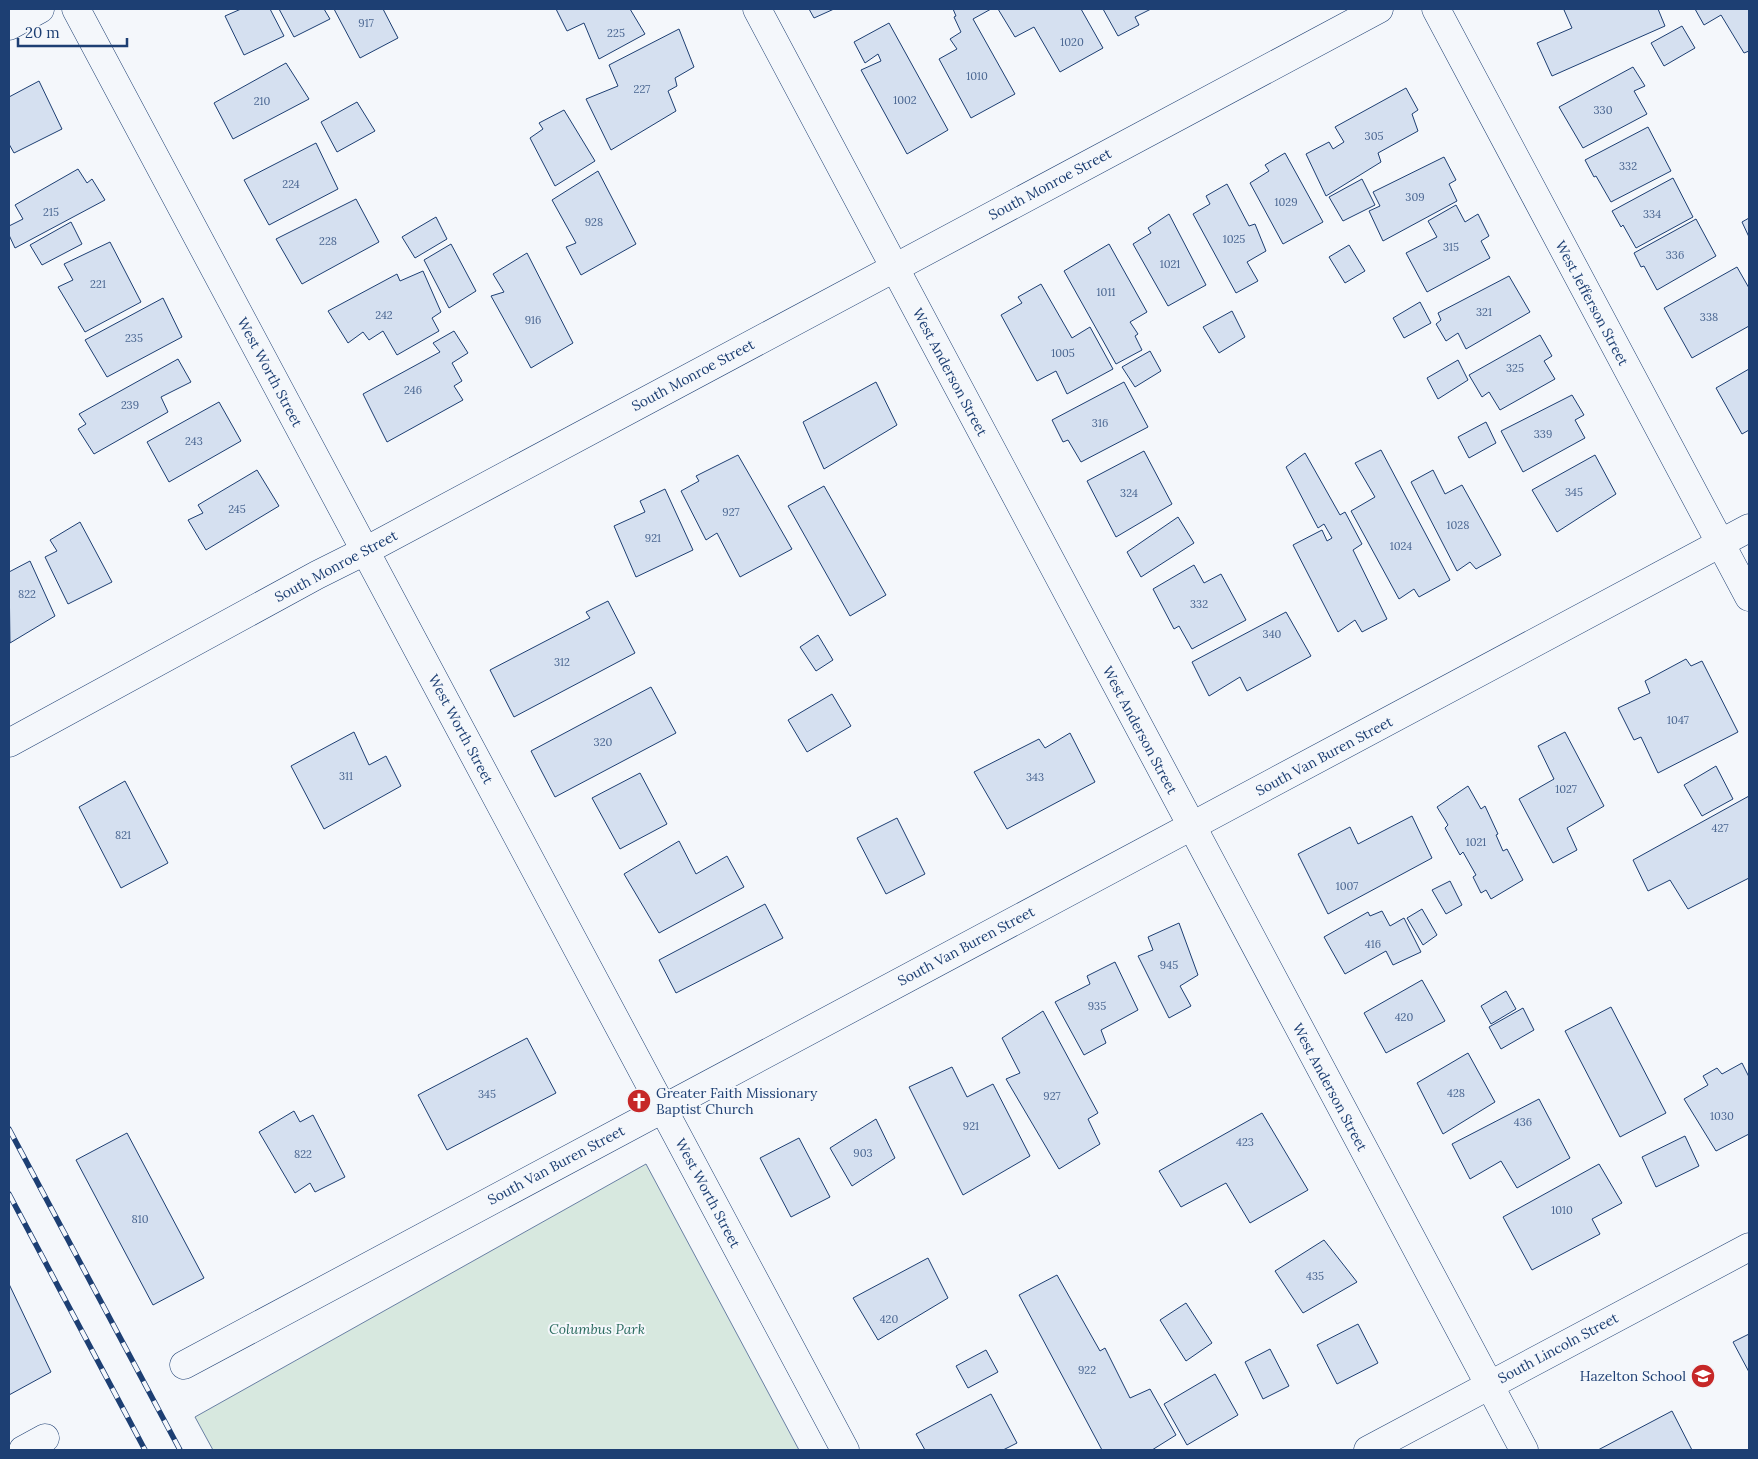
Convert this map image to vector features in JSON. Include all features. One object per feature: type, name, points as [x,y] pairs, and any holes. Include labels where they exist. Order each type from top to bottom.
[{"type":"street","points":[[9,26],[40,9]]},
{"type":"street","name":"West Worth Street","points":[[76,9],[845,1450]]},
{"type":"street","name":"West Anderson Street","points":[[757,9],[1524,1450]]},
{"type":"street","name":"South Monroe Street","points":[[9,742],[1379,9]]},
{"type":"street","name":"West Jefferson Street","points":[[1436,9],[1749,597]]},
{"type":"street","name":"South Van Buren Street","points":[[184,1365],[1749,528]]},
{"type":"street","name":"South Lincoln Street","points":[[1368,1450],[1749,1247]]},
{"type":"green space","name":"Columbus Park","points":[[646,1164],[799,1450],[213,1450],[195,1417]]},
{"type":"building","points":[[241,9],[270,9],[284,36],[244,55],[225,16]]},
{"type":"building","points":[[279,9],[324,9],[330,19],[294,37]]},
{"type":"building","points":[[334,9],[383,9],[398,38],[360,58]]},
{"type":"building","points":[[556,9],[630,9],[645,34],[599,59],[584,23],[567,31]]},
{"type":"building","points":[[809,9],[834,9],[814,18]]},
{"type":"building","points":[[953,9],[991,9],[973,19],[1015,94],[971,118],[939,59],[957,49],[950,39],[961,32],[954,17],[956,16]]},
{"type":"building","points":[[998,9],[1081,9],[1103,48],[1060,72],[1034,27],[1015,37]]},
{"type":"building","points":[[1103,9],[1151,9],[1135,17],[1139,25],[1118,36]]},
{"type":"building","points":[[1658,9],[1665,26],[1552,76],[1537,43],[1572,28],[1564,10]]},
{"type":"building","points":[[1695,9],[1749,9],[1749,51],[1744,53],[1721,15],[1704,25]]},
{"type":"building","points":[[889,23],[948,130],[907,154],[861,70],[881,61],[878,54],[865,63],[854,42]]},
{"type":"building","points":[[1682,26],[1695,48],[1664,66],[1651,43]]},
{"type":"building","points":[[679,29],[694,67],[675,78],[677,86],[668,91],[676,111],[611,150],[586,99],[618,86],[609,65]]},
{"type":"building","points":[[286,63],[309,99],[233,139],[214,103]]},
{"type":"building","points":[[1633,67],[1645,86],[1634,91],[1647,114],[1583,148],[1559,107]]},
{"type":"building","points":[[39,81],[62,129],[14,153],[9,144],[9,97]]},
{"type":"building","points":[[1406,88],[1418,110],[1412,114],[1418,131],[1378,153],[1381,162],[1326,196],[1306,154],[1329,142],[1333,149],[1344,142],[1335,127]]},
{"type":"building","points":[[357,102],[375,131],[337,152],[321,122]]},
{"type":"building","points":[[564,110],[595,161],[555,186],[530,138],[543,129],[539,123]]},
{"type":"building","points":[[1648,127],[1671,171],[1611,202],[1585,160]]},
{"type":"building","points":[[316,143],[338,189],[269,225],[244,180]]},
{"type":"building","points":[[1285,153],[1323,222],[1283,244],[1250,183],[1269,171],[1265,165]]},
{"type":"building","points":[[1444,157],[1456,180],[1449,184],[1457,201],[1383,241],[1369,211],[1380,206],[1373,192]]},
{"type":"building","points":[[78,169],[87,183],[92,179],[105,200],[15,248],[9,235],[9,226],[23,219],[15,205]]},
{"type":"building","points":[[598,171],[636,244],[581,275],[566,247],[576,243],[552,200]]},
{"type":"building","points":[[1673,178],[1693,217],[1636,248],[1623,225],[1621,227],[1612,211]]},
{"type":"building","points":[[1362,179],[1375,205],[1343,221],[1329,197]]},
{"type":"building","points":[[1227,184],[1249,226],[1255,224],[1266,251],[1247,262],[1258,281],[1236,293],[1193,214],[1210,204],[1206,196]]},
{"type":"building","points":[[356,199],[379,242],[302,284],[276,239]]},
{"type":"building","points":[[1456,205],[1465,222],[1478,214],[1489,236],[1481,241],[1490,258],[1427,292],[1406,253],[1437,237],[1428,221]]},
{"type":"building","points":[[1169,214],[1206,285],[1168,306],[1133,244],[1151,233],[1148,228]]},
{"type":"building","points":[[436,217],[447,239],[415,258],[402,237]]},
{"type":"building","points":[[1749,218],[1749,237],[1742,222]]},
{"type":"building","points":[[1696,219],[1716,256],[1657,290],[1644,266],[1641,267],[1634,253]]},
{"type":"building","points":[[71,222],[82,244],[42,265],[30,245]]},
{"type":"building","points":[[110,242],[141,302],[85,332],[58,287],[73,280],[64,264]]},
{"type":"building","points":[[451,244],[476,291],[449,308],[424,260]]},
{"type":"building","points":[[1109,244],[1147,312],[1130,322],[1138,334],[1135,336],[1142,350],[1116,364],[1064,271]]},
{"type":"building","points":[[1349,245],[1365,271],[1345,283],[1329,257]]},
{"type":"building","points":[[527,253],[573,343],[531,368],[491,296],[504,292],[493,274]]},
{"type":"building","points":[[1737,267],[1749,288],[1749,326],[1692,358],[1664,308]]},
{"type":"building","points":[[423,271],[441,312],[432,318],[439,331],[397,355],[383,331],[369,340],[363,332],[348,343],[328,311],[397,274],[400,281]]},
{"type":"building","points":[[1509,276],[1530,312],[1466,349],[1458,333],[1446,341],[1436,324],[1441,320],[1438,313]]},
{"type":"building","points":[[1041,284],[1072,338],[1090,327],[1113,369],[1067,394],[1056,371],[1037,381],[1001,315],[1022,303],[1018,297]]},
{"type":"building","points":[[163,298],[182,337],[107,377],[85,340]]},
{"type":"building","points":[[1420,302],[1431,323],[1404,338],[1393,318]]},
{"type":"building","points":[[1232,311],[1245,337],[1219,353],[1203,327]]},
{"type":"building","points":[[454,331],[468,353],[452,363],[462,381],[454,386],[463,400],[387,442],[363,394],[440,352],[433,343]]},
{"type":"building","points":[[1540,335],[1552,356],[1544,361],[1555,379],[1500,410],[1489,392],[1482,397],[1469,375]]},
{"type":"building","points":[[1150,351],[1161,371],[1135,387],[1122,367]]},
{"type":"building","points":[[178,359],[191,382],[161,397],[168,412],[94,454],[78,429],[86,424],[79,414]]},
{"type":"building","points":[[1458,360],[1468,380],[1438,399],[1427,378]]},
{"type":"building","points":[[1749,369],[1749,430],[1742,434],[1716,388]]},
{"type":"building","points":[[876,382],[897,425],[824,469],[803,422]]},
{"type":"building","points":[[1124,382],[1148,427],[1081,462],[1068,440],[1063,442],[1052,420]]},
{"type":"building","points":[[1572,395],[1584,415],[1575,420],[1585,438],[1523,472],[1501,431]]},
{"type":"building","points":[[219,402],[241,441],[169,482],[147,442]]},
{"type":"building","points":[[1486,422],[1496,443],[1469,458],[1458,437]]},
{"type":"building","points":[[1381,450],[1450,580],[1419,597],[1414,589],[1399,599],[1351,511],[1375,497],[1355,463]]},
{"type":"building","points":[[1144,451],[1172,504],[1116,537],[1087,481]]},
{"type":"building","points":[[1305,453],[1340,515],[1345,512],[1362,544],[1353,550],[1387,619],[1362,632],[1355,620],[1338,632],[1293,545],[1322,530],[1327,541],[1332,538],[1324,524],[1318,528],[1286,467]]},
{"type":"building","points":[[738,455],[792,549],[740,577],[717,533],[706,540],[681,491],[699,481],[696,476]]},
{"type":"building","points":[[1595,455],[1616,494],[1557,532],[1532,490]]},
{"type":"building","points":[[257,470],[279,506],[206,550],[188,520],[203,513],[198,505]]},
{"type":"building","points":[[1433,470],[1445,494],[1462,485],[1501,555],[1476,569],[1470,562],[1457,571],[1411,482]]},
{"type":"building","points":[[824,486],[886,595],[850,616],[788,506]]},
{"type":"building","points":[[665,489],[693,550],[636,577],[614,526],[645,512],[640,501]]},
{"type":"building","points":[[1178,517],[1194,543],[1141,577],[1127,552]]},
{"type":"building","points":[[80,522],[112,582],[68,604],[45,557],[57,551],[50,540]]},
{"type":"building","points":[[30,561],[55,616],[10,643],[9,572]]},
{"type":"building","points":[[1194,565],[1204,583],[1221,574],[1246,620],[1192,649],[1179,626],[1174,629],[1153,589]]},
{"type":"building","points":[[608,601],[635,653],[514,717],[490,670],[590,618],[586,612]]},
{"type":"building","points":[[1286,612],[1311,656],[1247,691],[1240,677],[1209,696],[1192,662]]},
{"type":"building","points":[[818,635],[833,660],[816,671],[800,647]]},
{"type":"building","points":[[1686,659],[1691,666],[1702,661],[1738,732],[1658,773],[1641,737],[1634,740],[1618,708],[1650,693],[1645,681]]},
{"type":"building","points":[[651,687],[676,733],[555,797],[531,751]]},
{"type":"building","points":[[832,694],[851,726],[807,752],[788,720]]},
{"type":"building","points":[[354,732],[369,765],[386,756],[401,786],[324,829],[291,766]]},
{"type":"building","points":[[1565,732],[1604,806],[1567,828],[1577,850],[1553,863],[1519,799],[1554,779],[1538,746]]},
{"type":"building","points":[[1070,733],[1095,782],[1007,829],[974,772],[1039,739],[1045,748]]},
{"type":"building","points":[[1716,766],[1733,799],[1702,816],[1684,785]]},
{"type":"building","points":[[640,773],[667,824],[620,849],[592,798]]},
{"type":"building","points":[[125,781],[168,863],[121,888],[79,807]]},
{"type":"building","points":[[1468,786],[1481,809],[1485,806],[1498,834],[1496,835],[1503,851],[1507,849],[1523,880],[1491,899],[1486,890],[1481,893],[1473,877],[1476,875],[1463,852],[1460,855],[1445,828],[1448,825],[1437,807]]},
{"type":"building","points":[[1749,796],[1749,878],[1688,909],[1670,880],[1648,891],[1633,860]]},
{"type":"building","points":[[1412,816],[1432,858],[1328,914],[1298,854],[1350,827],[1358,844]]},
{"type":"building","points":[[897,818],[925,874],[886,894],[857,838]]},
{"type":"building","points":[[679,841],[696,874],[727,856],[744,887],[659,933],[624,874]]},
{"type":"building","points":[[1450,881],[1462,905],[1446,914],[1432,890]]},
{"type":"building","points":[[765,904],[783,938],[676,993],[659,960]]},
{"type":"building","points":[[1422,909],[1437,935],[1423,945],[1407,918]]},
{"type":"building","points":[[1382,911],[1390,926],[1404,918],[1421,952],[1393,965],[1386,951],[1345,974],[1324,937],[1368,912],[1370,916]]},
{"type":"building","points":[[1179,923],[1198,975],[1180,986],[1191,1006],[1169,1018],[1138,956],[1153,950],[1148,937]]},
{"type":"building","points":[[1115,962],[1138,1010],[1101,1030],[1106,1043],[1084,1055],[1055,1002],[1090,984],[1087,976]]},
{"type":"building","points":[[1422,980],[1445,1021],[1386,1053],[1364,1013]]},
{"type":"building","points":[[1506,991],[1516,1009],[1491,1024],[1481,1006]]},
{"type":"building","points":[[1611,1007],[1666,1113],[1620,1137],[1565,1031]]},
{"type":"building","points":[[1523,1008],[1534,1030],[1501,1049],[1489,1027]]},
{"type":"building","points":[[1043,1011],[1098,1113],[1088,1119],[1100,1144],[1059,1169],[1006,1079],[1020,1073],[1002,1038]]},
{"type":"building","points":[[527,1038],[556,1093],[447,1150],[418,1095]]},
{"type":"building","points":[[1468,1053],[1495,1102],[1443,1134],[1417,1083]]},
{"type":"building","points":[[1742,1063],[1749,1077],[1749,1134],[1716,1151],[1684,1099],[1708,1085],[1703,1076],[1717,1068],[1722,1074]]},
{"type":"building","points":[[952,1067],[967,1097],[993,1084],[1030,1156],[963,1195],[909,1087]]},
{"type":"building","points":[[1539,1099],[1570,1158],[1517,1188],[1501,1161],[1470,1179],[1452,1144]]},
{"type":"building","points":[[294,1111],[300,1122],[313,1115],[345,1177],[315,1192],[310,1183],[295,1193],[259,1132]]},
{"type":"building","points":[[1262,1113],[1308,1190],[1250,1223],[1226,1183],[1181,1207],[1159,1171]]},
{"type":"building","points":[[876,1119],[895,1158],[852,1186],[830,1148]]},
{"type":"building","points":[[127,1133],[204,1278],[153,1305],[76,1160]]},
{"type":"building","points":[[1685,1136],[1699,1166],[1656,1187],[1642,1157]]},
{"type":"building","points":[[799,1138],[830,1197],[791,1217],[760,1158]]},
{"type":"building","points":[[1599,1164],[1622,1203],[1592,1219],[1600,1234],[1532,1270],[1503,1217]]},
{"type":"building","points":[[1324,1240],[1357,1282],[1303,1313],[1275,1271]]},
{"type":"building","points":[[928,1258],[948,1298],[878,1340],[853,1298]]},
{"type":"building","points":[[1057,1275],[1100,1351],[1105,1348],[1130,1398],[1150,1389],[1176,1435],[1152,1450],[1102,1450],[1019,1295]]},
{"type":"building","points":[[9,1284],[51,1372],[9,1395]]},
{"type":"building","points":[[1186,1303],[1212,1343],[1186,1361],[1160,1320]]},
{"type":"building","points":[[1358,1324],[1378,1363],[1337,1384],[1317,1345]]},
{"type":"building","points":[[1749,1334],[1749,1372],[1733,1342]]},
{"type":"building","points":[[1270,1349],[1289,1386],[1263,1399],[1245,1362]]},
{"type":"building","points":[[986,1350],[998,1372],[968,1388],[956,1366]]},
{"type":"building","points":[[1215,1374],[1238,1415],[1187,1445],[1164,1404]]},
{"type":"building","points":[[991,1394],[1017,1443],[1003,1450],[925,1450],[916,1434]]},
{"type":"building","points":[[1672,1411],[1692,1450],[1598,1450]]},
{"type":"railway","points":[[9,1129],[180,1450]]},
{"type":"railway","points":[[9,1194],[145,1450]]},
{"type":"place","name":"Greater Faith Missionary Baptist Church","points":[[639,1101]]},
{"type":"place","name":"Hazelton School","points":[[1703,1376]]}]
